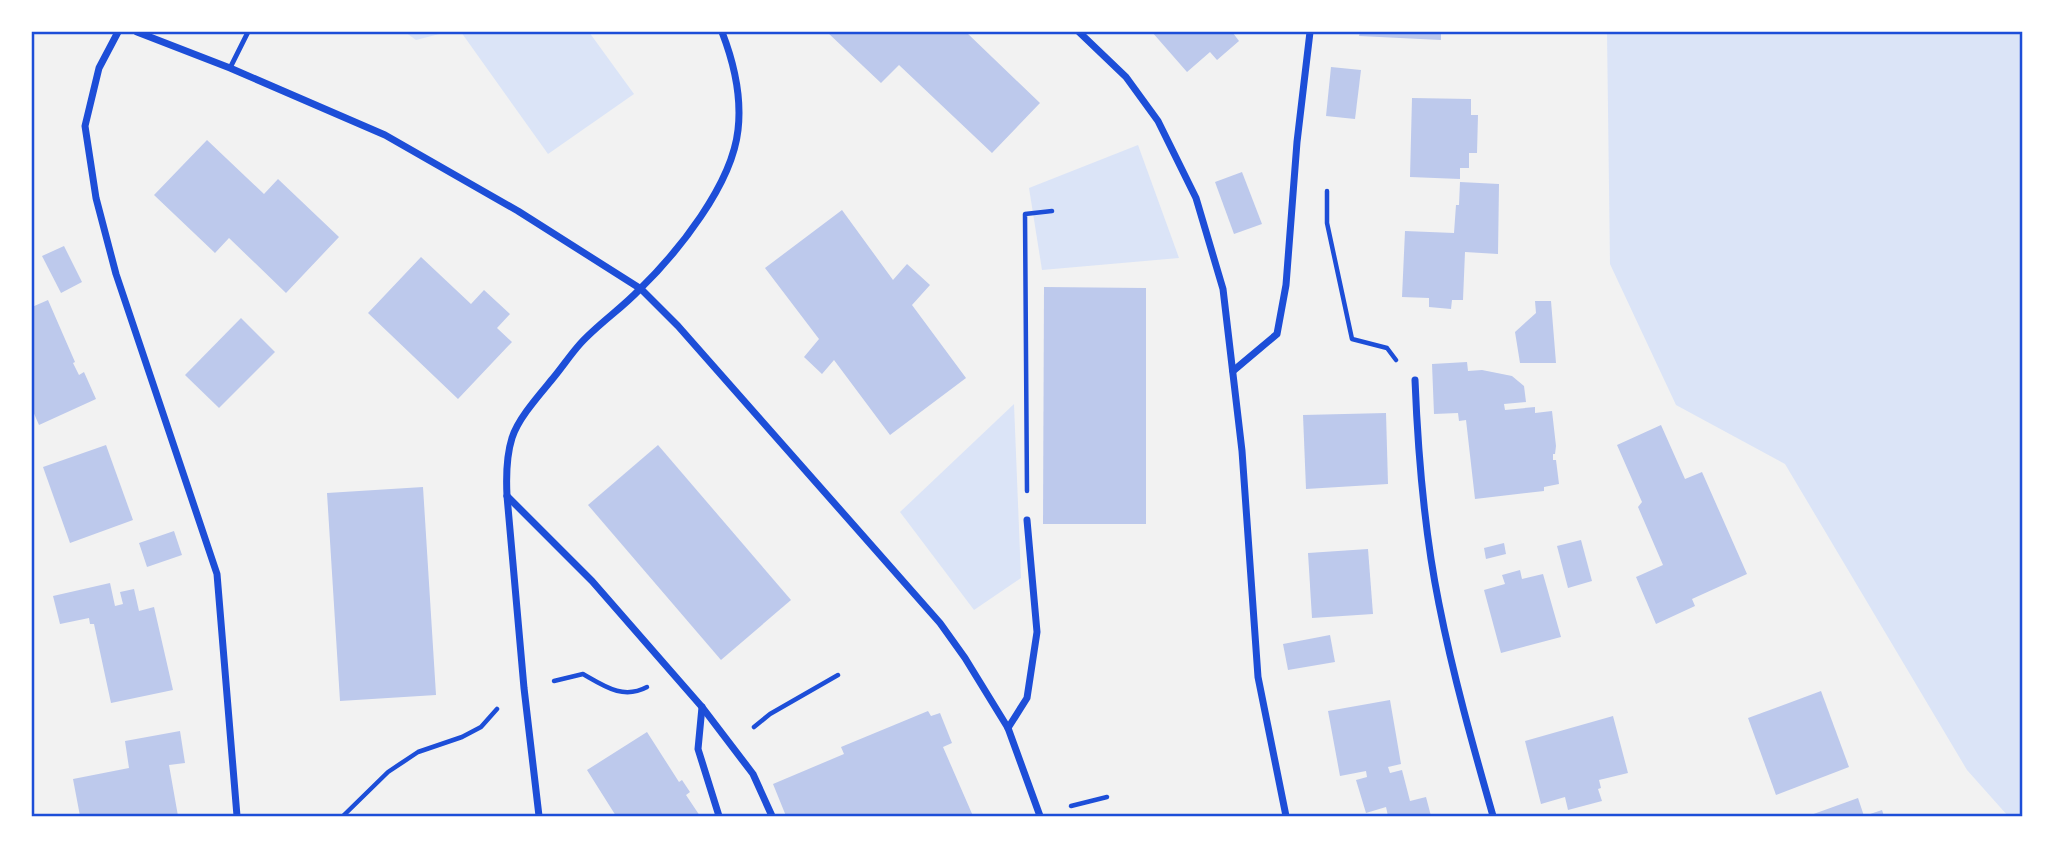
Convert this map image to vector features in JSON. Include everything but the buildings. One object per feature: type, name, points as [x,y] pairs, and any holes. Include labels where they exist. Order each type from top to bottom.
[{"type":"street","points":[[118,32],[99,68],[85,126],[96,198],[116,274],[217,574],[237,817]]},
{"type":"street","points":[[138,32],[230,68],[385,135],[518,211],[641,289],[678,326],[940,623],[1008,728],[1040,817]]},
{"type":"street","points":[[539,817],[524,688],[507,496],[506,470],[512,436],[535,401],[582,343],[641,289],[702,215],[727,169],[738,132],[740,99],[733,58],[722,32]]},
{"type":"street","points":[[1079,32],[1126,77],[1158,121],[1196,198],[1223,289],[1242,451],[1258,677],[1286,817]]},
{"type":"street","points":[[1233,371],[1277,334],[1286,285],[1297,142],[1310,32]]},
{"type":"street","points":[[1415,380],[1418,456],[1439,603],[1493,817]]},
{"type":"street","points":[[507,496],[592,581],[702,707],[752,774],[772,817]]},
{"type":"street","points":[[1008,728],[1027,698],[1037,632],[1027,520]]},
{"type":"street","points":[[702,707],[698,749],[719,817]]},
{"type":"lane","points":[[230,68],[248,32]]},
{"type":"path","points":[[1027,520],[1025,214],[1052,211]]},
{"type":"path","points":[[1330,231],[1352,339],[1387,348],[1405,372],[1415,380]]},
{"type":"path","points":[[770,715],[838,675]]},
{"type":"path","points":[[1071,806],[1107,797]]},
{"type":"shaded area","points":[[405,32],[447,32],[416,40]]},
{"type":"shaded area","points":[[461,32],[589,32],[634,94],[548,154]]},
{"type":"shaded area","points":[[1607,32],[2022,32],[2022,816],[2008,816],[1967,770],[1785,464],[1676,405],[1610,264]]},
{"type":"shaded area","points":[[1138,145],[1179,258],[1042,270],[1029,188]]},
{"type":"shaded area","points":[[1014,404],[1021,578],[974,610],[900,512]]}]
